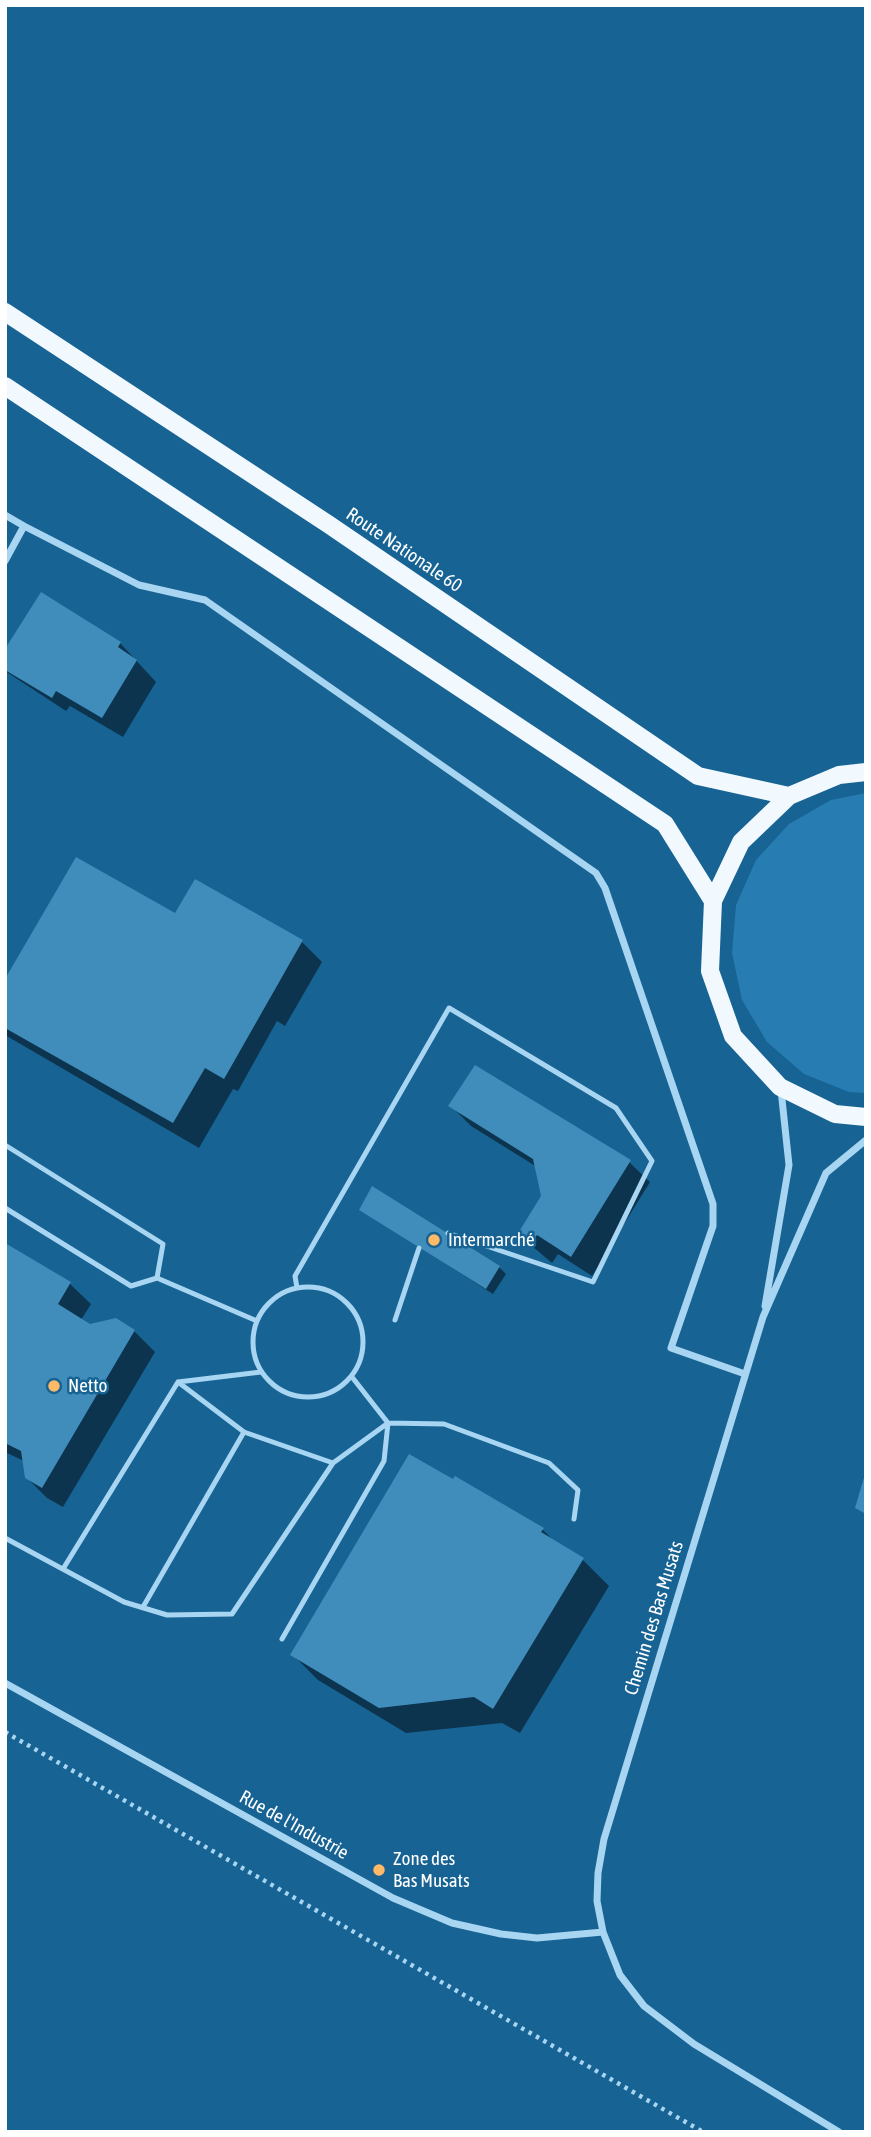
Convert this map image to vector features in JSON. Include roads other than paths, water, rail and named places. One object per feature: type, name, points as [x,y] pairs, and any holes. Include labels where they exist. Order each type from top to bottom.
[{"type":"main road","name":"Route Nationale 60","points":[[5,312],[317,517],[698,776],[789,796]]},
{"type":"main road","points":[[5,386],[665,824],[713,901]]},
{"type":"main road","points":[[866,772],[839,775],[789,796],[741,842],[713,901],[710,971],[733,1036],[780,1087],[835,1114],[866,1117]]},
{"type":"street","points":[[5,515],[139,585],[205,600],[596,873],[605,888],[713,1204],[713,1226],[671,1348],[745,1374]]},
{"type":"street","points":[[5,561],[24,526]]},
{"type":"street","name":"Chemin des Bas Musats","points":[[763,1317],[789,1165],[780,1087]]},
{"type":"street","name":"Chemin des Bas Musats","points":[[603,1932],[597,1901],[598,1873],[604,1839],[763,1317],[826,1173],[866,1140]]},
{"type":"street","name":"Rue de l'Industrie","points":[[5,1683],[393,1898],[452,1923],[501,1934],[537,1938],[603,1932]]},
{"type":"street","points":[[603,1932],[620,1975],[645,2007],[694,2044],[839,2132]]},
{"type":"lane","points":[[297,1288],[295,1276],[449,1008],[616,1108],[652,1161],[593,1282],[448,1233]]},
{"type":"lane","points":[[5,1145],[163,1244],[156,1279]]},
{"type":"lane","points":[[5,1208],[131,1286],[156,1279],[257,1321]]},
{"type":"lane","points":[[395,1320],[419,1248]]},
{"type":"lane","points":[[317,1287],[337,1295],[352,1308],[362,1326],[363,1353],[352,1377],[331,1393],[305,1398],[280,1391],[261,1372],[253,1347],[257,1321],[273,1299],[297,1288],[317,1287]]},
{"type":"lane","points":[[178,1382],[261,1372]]},
{"type":"lane","points":[[282,1639],[384,1461],[388,1423],[352,1377]]},
{"type":"lane","points":[[178,1382],[244,1432],[334,1463]]},
{"type":"lane","points":[[63,1569],[178,1382]]},
{"type":"lane","points":[[5,1538],[124,1602],[167,1615],[232,1614],[334,1463],[388,1423],[444,1424],[549,1463],[578,1490],[574,1519]]},
{"type":"lane","points":[[143,1607],[244,1432]]},
{"type":"place","name":"Intermarché","points":[[434,1240]]},
{"type":"place","name":"Netto","points":[[54,1386]]},
{"type":"place","name":"Zone des Bas Musats","points":[[379,1870]]}]
